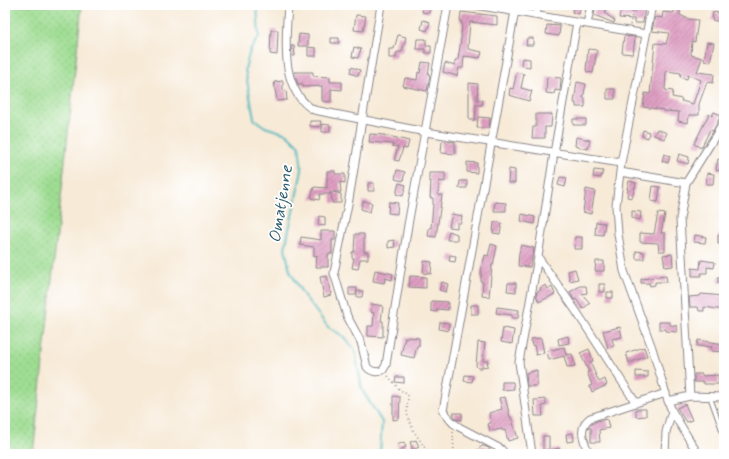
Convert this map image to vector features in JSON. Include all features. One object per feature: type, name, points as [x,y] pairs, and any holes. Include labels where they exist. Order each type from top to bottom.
[{"type":"street","points":[[288,5],[286,54],[292,80],[301,99],[314,110],[426,132],[621,163]]},
{"type":"street","points":[[381,5],[349,199],[334,273],[348,316],[361,342],[367,367],[375,372],[380,372],[385,368],[408,225],[448,5]]},
{"type":"street","points":[[475,5],[494,6],[536,15],[646,34]]},
{"type":"street","points":[[536,15],[538,5]]},
{"type":"street","points":[[588,24],[591,5]]},
{"type":"street","points":[[652,5],[621,163],[616,206],[618,234],[624,271],[652,348],[668,401],[672,411],[698,454]]},
{"type":"street","points":[[505,454],[501,449],[459,427],[443,411],[515,11]]},
{"type":"street","points":[[532,454],[519,362],[577,22]]},
{"type":"street","points":[[690,396],[680,219],[686,182],[724,122]]},
{"type":"street","points":[[620,172],[686,182]]},
{"type":"street","points":[[538,257],[576,311],[636,403]]},
{"type":"street","points":[[589,454],[583,437],[582,428],[584,422],[590,418],[666,393]]},
{"type":"street","points":[[668,401],[690,396],[724,397]]},
{"type":"street","points":[[665,454],[666,432],[672,411]]},
{"type":"lane","points":[[710,396],[724,436]]},
{"type":"path","points":[[629,31],[634,5]]},
{"type":"path","points":[[385,368],[389,378],[399,389],[408,395],[407,414],[414,430],[429,454]]},
{"type":"path","points":[[449,418],[454,435],[454,454]]},
{"type":"green space","points":[[5,5],[82,5],[33,454],[5,454]]},
{"type":"building","points":[[423,5],[430,5],[429,13],[422,12]]},
{"type":"building","points":[[574,5],[581,5],[579,14],[572,12]]},
{"type":"building","points":[[637,5],[645,5],[643,23],[634,23],[634,19],[619,18],[621,9],[635,12]]},
{"type":"building","points":[[606,7],[605,13],[615,21],[614,23],[594,15],[595,8]]},
{"type":"building","points":[[674,9],[680,9],[680,15],[688,19],[698,20],[695,42],[692,41],[691,55],[702,58],[697,72],[714,74],[713,83],[707,82],[699,104],[699,115],[689,115],[688,123],[678,121],[679,112],[643,107],[645,93],[650,94],[655,43],[666,44],[669,33],[652,31],[655,17],[662,18],[663,12],[674,13]],"holes":[[[666,71],[681,73],[680,77],[687,79],[688,75],[701,80],[693,104],[681,101],[682,99],[672,97],[673,91],[665,90]]]},
{"type":"building","points":[[461,12],[497,16],[497,25],[470,22],[468,49],[482,52],[480,58],[464,56],[463,68],[459,68],[457,76],[443,72],[445,63],[455,66],[455,60],[458,60],[461,39]]},
{"type":"building","points":[[713,12],[719,13],[719,16],[724,17],[724,23],[712,20]]},
{"type":"building","points":[[356,15],[366,16],[363,31],[354,30]]},
{"type":"building","points":[[423,20],[430,22],[427,31],[421,29]]},
{"type":"building","points":[[547,25],[560,26],[559,36],[546,34]]},
{"type":"building","points":[[271,30],[278,30],[277,55],[270,54]]},
{"type":"building","points":[[299,34],[308,35],[308,46],[298,46]]},
{"type":"building","points":[[398,35],[406,37],[402,52],[397,52],[396,58],[389,58],[389,49],[394,49]]},
{"type":"building","points":[[624,36],[635,37],[633,54],[622,53]]},
{"type":"building","points":[[331,38],[339,38],[339,43],[331,43]]},
{"type":"building","points":[[527,38],[533,38],[533,45],[526,45]]},
{"type":"building","points":[[417,39],[426,39],[426,46],[431,46],[431,53],[425,53],[425,49],[416,49]]},
{"type":"building","points":[[707,42],[714,43],[710,62],[704,60]]},
{"type":"building","points":[[291,46],[294,46],[295,56],[292,56]]},
{"type":"building","points":[[308,47],[316,48],[316,56],[308,56]]},
{"type":"building","points":[[354,47],[361,49],[358,58],[352,57]]},
{"type":"building","points":[[588,49],[597,50],[593,73],[587,72],[586,70]]},
{"type":"building","points":[[522,58],[530,59],[530,67],[521,66]]},
{"type":"building","points":[[422,62],[430,63],[428,74],[430,75],[427,91],[403,86],[405,78],[417,80]]},
{"type":"building","points":[[351,67],[360,70],[358,76],[350,73]]},
{"type":"building","points":[[294,72],[313,72],[313,76],[330,77],[330,82],[342,82],[342,90],[331,89],[331,102],[322,101],[322,86],[303,87],[303,84],[298,84]]},
{"type":"building","points":[[517,72],[524,74],[521,88],[532,91],[529,101],[509,95],[510,88],[513,89]]},
{"type":"building","points":[[547,77],[561,78],[560,91],[555,90],[554,94],[546,93]]},
{"type":"building","points":[[283,81],[283,91],[286,90],[287,100],[277,101],[274,82]]},
{"type":"building","points":[[577,82],[586,84],[583,98],[585,98],[585,107],[576,107],[576,103],[574,103]]},
{"type":"building","points":[[469,83],[478,84],[477,100],[483,100],[482,105],[476,105],[475,120],[469,120]]},
{"type":"building","points":[[607,89],[615,89],[615,99],[607,99]]},
{"type":"building","points":[[714,112],[721,115],[713,131],[710,130],[701,148],[694,144],[709,114],[712,116]]},
{"type":"building","points":[[536,114],[552,114],[551,127],[545,127],[545,138],[532,138],[533,127],[536,127]]},
{"type":"building","points":[[478,117],[490,118],[489,128],[477,128]]},
{"type":"building","points":[[573,119],[586,119],[586,125],[573,125]]},
{"type":"building","points":[[310,121],[321,121],[320,127],[310,126]]},
{"type":"building","points":[[322,124],[330,125],[330,132],[322,132]]},
{"type":"building","points":[[657,129],[667,133],[664,139],[654,135]]},
{"type":"building","points":[[643,130],[649,132],[648,138],[642,136]]},
{"type":"building","points":[[370,134],[384,135],[409,141],[407,149],[403,148],[399,161],[394,160],[398,147],[392,146],[393,144],[369,142]]},
{"type":"building","points":[[576,137],[590,140],[588,149],[575,146]]},
{"type":"building","points":[[442,141],[455,142],[455,154],[441,153]]},
{"type":"building","points":[[664,154],[670,156],[668,163],[662,161]]},
{"type":"building","points":[[679,154],[689,157],[688,164],[677,161]]},
{"type":"building","points":[[718,159],[724,161],[722,171],[716,170]]},
{"type":"building","points":[[467,162],[477,163],[477,173],[467,172]]},
{"type":"building","points":[[509,169],[515,170],[515,183],[508,183]]},
{"type":"building","points":[[397,170],[405,172],[403,181],[395,179]]},
{"type":"building","points":[[594,170],[603,171],[601,178],[593,177]]},
{"type":"building","points":[[327,171],[335,171],[335,174],[345,174],[345,183],[340,182],[341,192],[333,192],[341,194],[341,203],[332,203],[331,192],[330,194],[320,194],[319,200],[311,198],[314,187],[327,188]]},
{"type":"building","points":[[429,173],[445,173],[445,182],[439,181],[438,195],[442,195],[436,237],[428,236],[429,228],[431,228],[433,205],[433,198],[430,198],[431,181],[429,181]]},
{"type":"building","points":[[707,173],[714,174],[713,184],[706,184]]},
{"type":"building","points":[[560,177],[567,178],[565,187],[558,185]]},
{"type":"building","points":[[460,181],[467,181],[467,188],[459,188]]},
{"type":"building","points":[[629,181],[636,183],[632,198],[627,197]]},
{"type":"building","points":[[368,183],[374,183],[374,191],[368,191]]},
{"type":"building","points":[[399,183],[406,185],[403,196],[396,194]]},
{"type":"building","points":[[653,186],[660,187],[658,202],[651,201]]},
{"type":"building","points":[[586,189],[595,191],[591,214],[583,212]]},
{"type":"building","points":[[363,201],[372,203],[370,212],[361,209]]},
{"type":"building","points":[[389,202],[398,203],[397,214],[388,213]]},
{"type":"building","points":[[495,202],[506,203],[506,211],[494,211]]},
{"type":"building","points":[[632,211],[641,212],[640,220],[632,218]]},
{"type":"building","points":[[658,213],[665,214],[661,233],[665,233],[665,251],[659,251],[658,243],[640,242],[640,233],[654,234]]},
{"type":"building","points":[[452,214],[462,216],[461,223],[457,223],[457,228],[449,227]]},
{"type":"building","points":[[522,214],[535,217],[534,224],[521,221]]},
{"type":"building","points":[[319,216],[325,217],[325,226],[318,225]]},
{"type":"building","points":[[494,222],[502,223],[500,234],[493,233]]},
{"type":"building","points":[[596,222],[605,223],[603,235],[595,234]]},
{"type":"building","points":[[321,231],[335,231],[335,240],[332,240],[332,254],[328,254],[328,267],[316,267],[317,255],[314,256],[314,247],[300,245],[301,237],[321,240]]},
{"type":"building","points":[[449,231],[457,234],[457,240],[447,240]]},
{"type":"building","points":[[355,234],[364,234],[364,252],[368,252],[368,259],[360,259],[358,269],[352,268],[354,258],[352,258],[352,252],[354,252]]},
{"type":"building","points":[[695,235],[706,237],[705,243],[694,242]]},
{"type":"building","points":[[718,235],[724,235],[724,244],[718,244]]},
{"type":"building","points":[[575,237],[582,237],[582,249],[574,249]]},
{"type":"building","points":[[394,240],[395,247],[388,248],[388,241]]},
{"type":"building","points":[[491,244],[497,246],[492,265],[489,297],[482,296],[483,282],[481,282],[481,271],[485,255],[488,256]]},
{"type":"building","points":[[521,245],[534,248],[530,267],[518,266]]},
{"type":"building","points":[[636,251],[644,252],[644,259],[636,259]]},
{"type":"building","points":[[672,254],[673,266],[665,267],[663,255]]},
{"type":"building","points":[[450,255],[456,256],[455,262],[449,261]]},
{"type":"building","points":[[701,260],[715,262],[714,268],[707,267],[707,273],[701,273],[701,276],[692,276],[692,268],[700,269]]},
{"type":"building","points":[[424,261],[432,262],[431,274],[423,273]]},
{"type":"building","points":[[596,261],[604,261],[604,271],[595,271]]},
{"type":"building","points":[[575,269],[578,279],[570,281],[568,271]]},
{"type":"building","points":[[375,270],[393,274],[392,280],[385,278],[384,283],[373,281]]},
{"type":"building","points":[[327,276],[331,295],[324,297],[320,277]]},
{"type":"building","points":[[410,276],[426,277],[426,288],[409,287]]},
{"type":"building","points":[[666,276],[667,282],[655,282],[655,285],[650,286],[649,283],[641,283],[641,279]]},
{"type":"building","points":[[718,277],[724,277],[724,283],[718,283]]},
{"type":"building","points":[[442,282],[448,284],[446,292],[439,290]]},
{"type":"building","points":[[508,283],[516,283],[516,292],[507,291]]},
{"type":"building","points":[[599,284],[605,284],[605,292],[599,292]]},
{"type":"building","points":[[546,285],[548,289],[552,287],[555,294],[539,302],[536,295],[537,292],[541,290],[540,288]]},
{"type":"building","points":[[580,286],[586,286],[587,293],[582,294],[590,303],[583,309],[576,299],[574,300],[570,292]]},
{"type":"building","points":[[349,288],[357,288],[356,295],[349,295]]},
{"type":"building","points":[[357,291],[363,291],[362,297],[357,297]]},
{"type":"building","points":[[607,292],[613,292],[613,298],[607,298]]},
{"type":"building","points":[[701,294],[724,296],[724,310],[704,307],[704,311],[699,311],[698,307],[690,307],[689,297],[700,296]]},
{"type":"building","points":[[431,301],[448,302],[448,310],[437,309],[437,312],[431,311]]},
{"type":"building","points":[[372,304],[383,306],[381,321],[383,321],[383,337],[368,336],[368,326],[373,326],[374,313],[371,312]]},
{"type":"building","points":[[471,305],[478,305],[478,314],[471,314]]},
{"type":"building","points":[[497,307],[519,310],[518,318],[512,318],[512,315],[496,313]]},
{"type":"building","points":[[440,322],[449,323],[448,331],[439,329]]},
{"type":"building","points":[[659,322],[670,322],[670,325],[677,326],[677,332],[659,329]]},
{"type":"building","points":[[620,327],[622,337],[612,339],[614,346],[608,348],[603,331]]},
{"type":"building","points":[[503,328],[514,330],[512,344],[501,342]]},
{"type":"building","points":[[568,336],[569,343],[559,345],[558,339]]},
{"type":"building","points":[[405,337],[419,338],[419,346],[417,346],[414,358],[401,355]]},
{"type":"building","points":[[541,338],[544,353],[536,355],[531,339]]},
{"type":"building","points":[[698,340],[724,344],[724,352],[711,351],[712,347],[697,346]]},
{"type":"building","points":[[478,342],[485,343],[483,361],[488,361],[487,367],[482,366],[482,368],[478,368],[476,366]]},
{"type":"building","points":[[564,347],[566,355],[572,354],[575,366],[567,367],[564,356],[549,360],[547,351]]},
{"type":"building","points":[[644,347],[647,356],[629,363],[626,353]]},
{"type":"building","points":[[589,349],[593,361],[590,362],[599,382],[605,379],[607,385],[592,392],[589,386],[592,385],[587,372],[589,372],[580,353]]},
{"type":"building","points":[[537,370],[537,386],[527,386],[526,373]]},
{"type":"building","points":[[636,371],[648,372],[648,377],[636,377]]},
{"type":"building","points":[[694,374],[702,374],[702,376],[718,375],[719,384],[694,382]]},
{"type":"building","points":[[465,375],[473,376],[472,382],[464,381]]},
{"type":"building","points":[[396,377],[404,377],[404,383],[395,382]]},
{"type":"building","points":[[502,382],[513,382],[514,389],[502,390]]},
{"type":"building","points":[[393,396],[400,397],[399,419],[393,420]]},
{"type":"building","points":[[505,397],[510,417],[518,438],[508,441],[505,430],[490,431],[488,423],[491,423],[489,413],[502,409],[499,398]]},
{"type":"building","points":[[546,399],[546,405],[542,406],[543,416],[535,416],[534,400]]},
{"type":"building","points":[[685,404],[692,420],[686,422],[677,408]]},
{"type":"building","points":[[636,409],[646,409],[646,416],[636,417]]},
{"type":"building","points":[[453,413],[462,413],[462,420],[456,419]]},
{"type":"building","points":[[607,419],[609,428],[599,430],[600,442],[591,442],[591,428],[588,428],[590,425],[597,421]]},
{"type":"building","points":[[573,433],[574,441],[567,442],[566,434]]},
{"type":"building","points":[[543,436],[549,436],[549,450],[543,450]]},
{"type":"building","points":[[416,440],[419,447],[413,450],[410,442]]},
{"type":"building","points":[[404,442],[406,447],[400,450],[397,445]]},
{"type":"building","points":[[482,446],[489,448],[490,450],[481,454],[472,454]]},
{"type":"building","points":[[559,448],[560,454],[543,454],[543,452]]},
{"type":"waterway","name":"Omatjenne","points":[[257,5],[259,37],[250,50],[245,69],[254,119],[265,127],[287,134],[299,146],[302,170],[285,248],[290,271],[302,293],[328,327],[343,336],[355,350],[362,390],[382,422],[380,454]]}]
